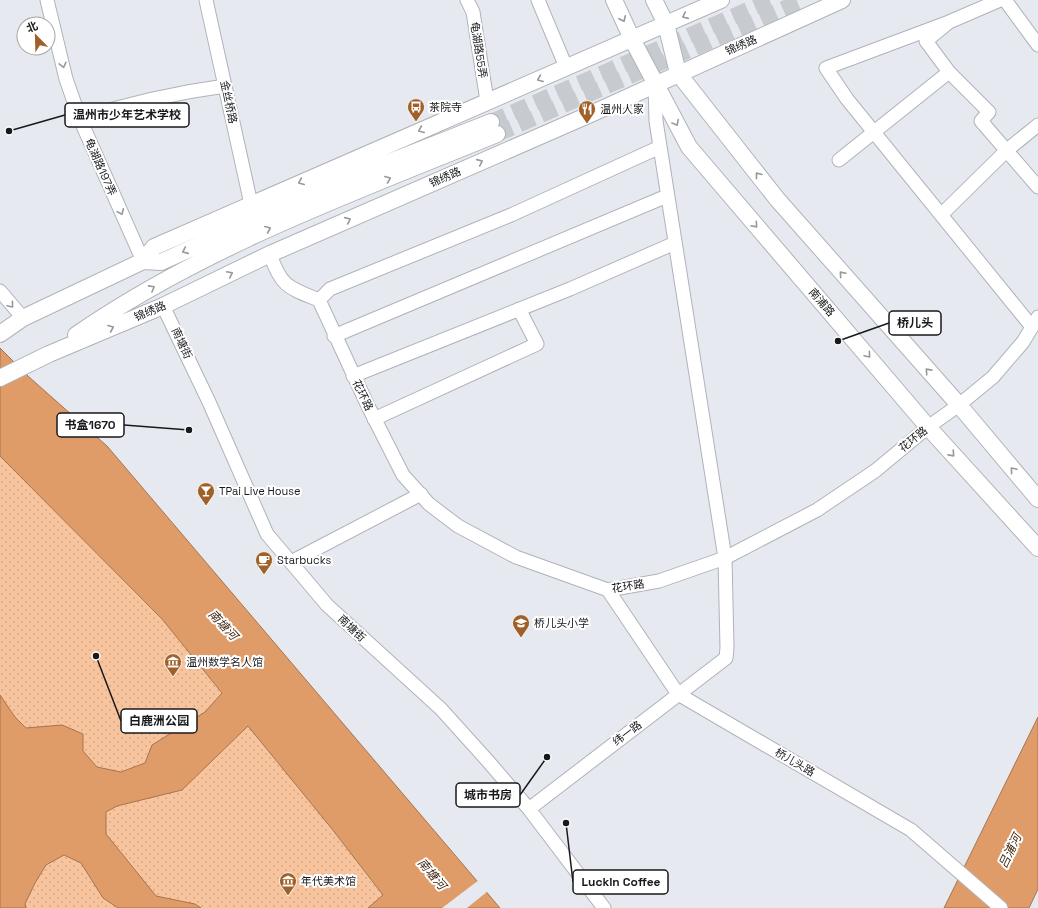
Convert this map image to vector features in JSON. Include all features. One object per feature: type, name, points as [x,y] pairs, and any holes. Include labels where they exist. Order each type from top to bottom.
[{"type":"main road","name":"南浦路","points":[[614,0],[632,39],[688,147],[928,427],[1038,548]]},
{"type":"main road","points":[[654,0],[666,24],[678,73],[777,199],[884,322],[959,405],[1038,499]]},
{"type":"main road","name":"锦绣路","points":[[144,261],[154,247],[721,0]]},
{"type":"main road","name":"锦绣路","points":[[0,378],[48,354],[163,306],[270,254],[593,113],[678,73],[842,0]]},
{"type":"main road","name":"锦绣路","points":[[0,334],[23,318],[144,261],[161,262],[329,186],[494,128],[227,247],[110,311],[48,354]]},
{"type":"street","name":"金丝桥路","points":[[206,0],[251,204]]},
{"type":"street","name":"龟湖路55弄","points":[[467,0],[473,12],[487,102]]},
{"type":"street","points":[[538,0],[566,67]]},
{"type":"street","points":[[1000,0],[949,22],[826,68],[847,99],[941,215],[1035,322]]},
{"type":"street","points":[[1005,0],[1038,45]]},
{"type":"street","name":"龟湖路197弄","points":[[52,1],[66,79],[80,119],[144,261]]},
{"type":"street","points":[[949,22],[926,41],[950,72],[989,112],[982,121],[1038,187]]},
{"type":"street","points":[[839,160],[950,72]]},
{"type":"street","points":[[655,84],[656,121],[667,196],[725,558]]},
{"type":"street","points":[[80,119],[126,104],[173,93],[225,86]]},
{"type":"street","points":[[941,215],[1007,150],[1038,125]]},
{"type":"street","points":[[270,254],[276,273],[289,288],[319,300],[330,289],[511,215],[660,147]]},
{"type":"street","points":[[334,336],[667,196]]},
{"type":"street","points":[[353,376],[570,289],[675,243]]},
{"type":"street","points":[[0,291],[23,318]]},
{"type":"street","name":"花环路","points":[[319,300],[353,376],[403,475],[429,504],[458,526],[516,557],[608,590],[659,580],[725,558],[817,510],[875,471],[992,377],[1023,342],[1035,322]]},
{"type":"street","name":"南塘街","points":[[163,306],[209,402],[267,534],[327,605],[441,709],[487,760],[529,809],[604,908]]},
{"type":"street","points":[[374,419],[537,344],[519,309]]},
{"type":"street","points":[[291,562],[421,494]]},
{"type":"street","name":"纬一路","points":[[529,809],[726,658],[725,558]]},
{"type":"street","points":[[608,590],[678,694]]},
{"type":"street","name":"桥儿头路","points":[[678,694],[911,830],[1001,908]]},
{"type":"shaded area","points":[[0,456],[162,619],[332,829],[393,908],[0,908]]},
{"type":"water","name":"南塘河","points":[[0,348],[29,377],[107,446],[500,908],[368,908],[383,895],[332,829],[248,726],[182,790],[117,806],[106,812],[106,834],[156,896],[195,904],[201,908],[118,908],[103,898],[81,863],[64,855],[46,865],[25,904],[26,908],[0,908],[0,695],[15,717],[26,728],[62,725],[83,734],[83,751],[97,767],[121,772],[145,763],[152,745],[205,712],[222,693],[162,619],[0,456]]},
{"type":"water","name":"吕浦河","points":[[1038,717],[1038,889],[1029,908],[944,908]]},
{"type":"pier","points":[[479,880],[488,891],[467,908],[442,908]]},
{"type":"tunnel","points":[[491,122],[771,0]]},
{"type":"tunnel","points":[[497,134],[804,0]]},
{"type":"place","name":"茶院寺","points":[[416,122]]},
{"type":"place","name":"温州人家","points":[[587,124]]},
{"type":"place","name":"温州市少年艺术学校","points":[[9,131]]},
{"type":"place","name":"桥儿头","points":[[838,341]]},
{"type":"place","name":"书盒1670","points":[[189,430]]},
{"type":"place","name":"TPai Live House","points":[[206,506]]},
{"type":"place","name":"Starbucks","points":[[264,575]]},
{"type":"place","name":"桥儿头小学","points":[[521,638]]},
{"type":"place","name":"白鹿洲公园","points":[[96,656]]},
{"type":"place","name":"温州数学名人馆","points":[[173,677]]},
{"type":"place","name":"城市书房","points":[[547,757]]},
{"type":"place","name":"Luckin Coffee","points":[[566,823]]},
{"type":"place","name":"年代美术馆","points":[[288,896]]}]
